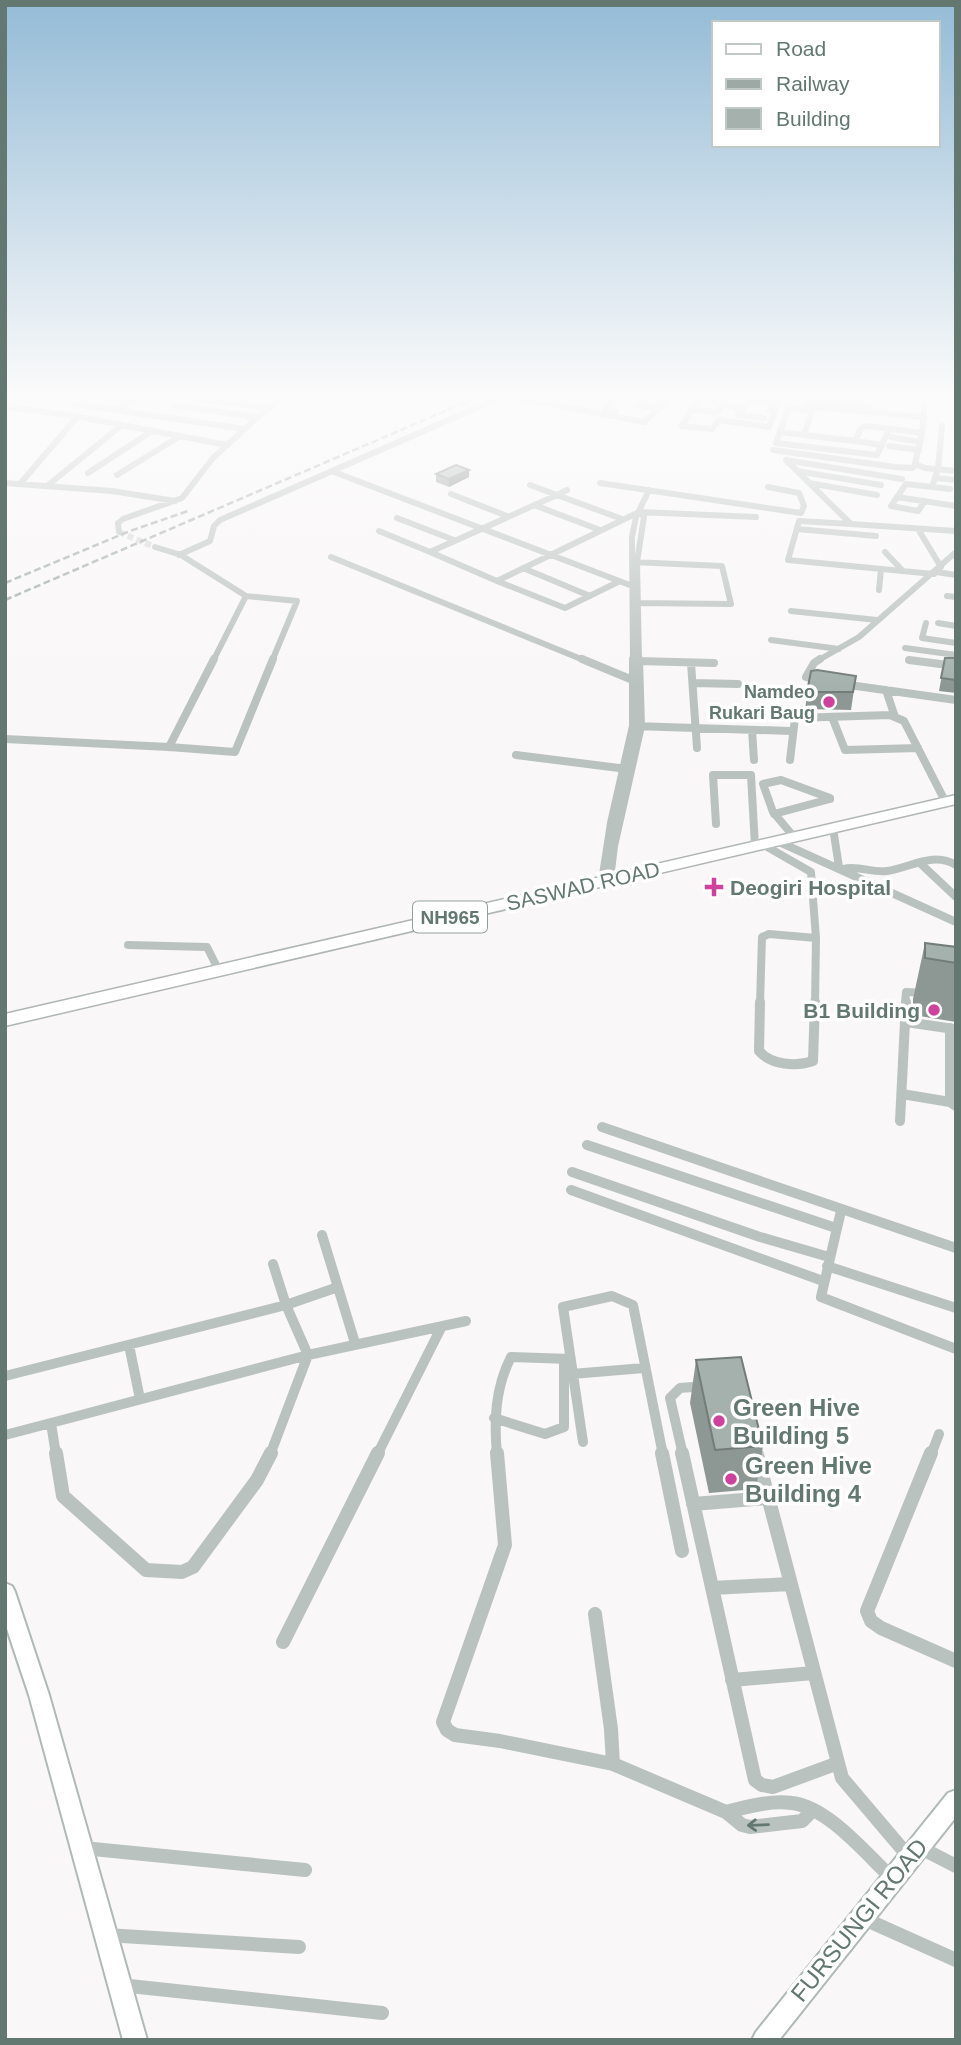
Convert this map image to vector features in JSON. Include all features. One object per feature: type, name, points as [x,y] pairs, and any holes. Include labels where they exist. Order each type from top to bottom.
[{"type":"highway","name":"SASWAD ROAD","points":[[5,1020],[950,800]]},
{"type":"street","points":[[134,494],[175,501]]},
{"type":"street","points":[[119,532],[118,523],[123,519],[186,494]]},
{"type":"street","points":[[179,555],[210,541],[214,526],[220,520],[281,494]]},
{"type":"street","points":[[394,494],[635,587]]},
{"type":"street","points":[[452,494],[507,516]]},
{"type":"street","points":[[606,880],[637,726],[635,562],[632,537],[647,494]]},
{"type":"street","points":[[673,494],[801,513],[804,506],[800,494]]},
{"type":"street","points":[[820,494],[851,524]]},
{"type":"street","points":[[899,494],[892,507],[918,511],[927,494]]},
{"type":"street","points":[[430,552],[557,495],[622,519]]},
{"type":"street","points":[[897,497],[923,501],[942,500],[956,506]]},
{"type":"street","points":[[534,505],[600,530]]},
{"type":"street","points":[[497,581],[639,512],[756,517]]},
{"type":"street","points":[[397,518],[454,540]]},
{"type":"street","points":[[956,531],[799,521],[788,560],[903,571],[937,571],[956,575]]},
{"type":"street","points":[[797,529],[876,536]]},
{"type":"street","points":[[918,529],[937,571]]},
{"type":"street","points":[[942,530],[946,539]]},
{"type":"street","points":[[379,531],[565,608],[618,582]]},
{"type":"street","points":[[5,739],[235,752],[297,603],[293,599],[247,596],[179,555],[155,547]]},
{"type":"street","points":[[885,552],[903,571]]},
{"type":"street","points":[[956,552],[859,638],[814,663],[807,678],[956,700]]},
{"type":"street","points":[[331,557],[637,681]]},
{"type":"street","points":[[635,562],[722,566],[731,604],[636,603]]},
{"type":"street","points":[[523,568],[590,596]]},
{"type":"street","points":[[879,590],[881,569]]},
{"type":"street","points":[[169,747],[247,596]]},
{"type":"street","points":[[947,596],[956,597]]},
{"type":"street","points":[[792,611],[877,620]]},
{"type":"street","points":[[926,623],[922,638],[956,643]]},
{"type":"street","points":[[938,623],[956,626]]},
{"type":"street","points":[[771,639],[839,649]]},
{"type":"street","points":[[905,648],[956,655]]},
{"type":"street","points":[[909,660],[956,666]]},
{"type":"street","points":[[637,661],[714,663]]},
{"type":"street","points":[[691,663],[698,728],[697,748]]},
{"type":"street","points":[[693,683],[738,684]]},
{"type":"street","points":[[886,690],[895,717]]},
{"type":"street","points":[[832,717],[845,750],[918,748]]},
{"type":"street","points":[[790,760],[795,719],[895,717],[904,721],[950,800]]},
{"type":"street","points":[[637,726],[791,731]]},
{"type":"street","points":[[751,730],[754,761]]},
{"type":"street","points":[[516,755],[627,769]]},
{"type":"street","points":[[716,824],[713,775],[751,775],[772,842],[811,872],[817,914],[817,939],[813,1061],[806,1065],[766,1059],[759,1051],[762,937],[769,934],[817,939]]},
{"type":"street","points":[[772,842],[774,814],[764,783],[781,780],[831,799],[774,814]]},
{"type":"street","points":[[833,828],[841,868]]},
{"type":"street","points":[[772,842],[841,868],[956,922]]},
{"type":"street","points":[[841,868],[852,866],[882,872],[946,859],[956,866]]},
{"type":"street","points":[[921,864],[956,897]]},
{"type":"street","points":[[128,945],[207,947],[219,971]]},
{"type":"street","points":[[900,1121],[907,990],[943,995]]},
{"type":"street","points":[[902,1094],[953,1104],[953,1029],[906,1022]]},
{"type":"street","points":[[601,1127],[956,1248]]},
{"type":"street","points":[[587,1145],[836,1228]]},
{"type":"street","points":[[572,1172],[956,1308]]},
{"type":"street","points":[[571,1190],[823,1281]]},
{"type":"street","points":[[841,1211],[820,1293],[824,1300],[956,1349]]},
{"type":"street","points":[[322,1235],[355,1343]]},
{"type":"street","points":[[51,1422],[63,1496],[141,1567],[153,1571],[167,1569],[178,1574],[193,1567],[257,1480],[273,1449],[308,1355],[286,1305],[273,1264]]},
{"type":"street","points":[[5,1376],[286,1305],[338,1287]]},
{"type":"street","points":[[494,1418],[545,1434],[564,1427],[567,1359],[563,1307],[612,1296],[633,1305],[682,1551]]},
{"type":"street","points":[[5,1435],[355,1343],[467,1321]]},
{"type":"street","points":[[283,1642],[442,1326]]},
{"type":"street","points":[[129,1345],[140,1399]]},
{"type":"street","points":[[567,1359],[511,1357],[505,1369],[494,1418],[505,1545],[443,1722],[447,1730],[455,1735],[500,1741],[613,1764],[726,1812],[743,1825],[751,1827],[802,1821],[812,1811],[821,1813],[892,1878]]},
{"type":"street","points":[[567,1359],[583,1442]]},
{"type":"street","points":[[572,1374],[644,1368]]},
{"type":"street","points":[[715,1386],[679,1388],[670,1398],[755,1780],[762,1785],[773,1787],[838,1763]]},
{"type":"street","points":[[939,1434],[867,1611],[871,1621],[881,1628],[956,1661]]},
{"type":"street","points":[[755,1447],[842,1779],[914,1852],[956,1866]]},
{"type":"street","points":[[693,1504],[768,1498]]},
{"type":"street","points":[[712,1588],[790,1584]]},
{"type":"street","points":[[5,1592],[39,1695],[135,2040]]},
{"type":"street","points":[[595,1614],[611,1729],[613,1764]]},
{"type":"street","points":[[732,1680],[813,1673]]},
{"type":"street","name":"FURSUNGI ROAD","points":[[764,2040],[956,1800]]},
{"type":"street","points":[[82,1848],[305,1870]]},
{"type":"street","points":[[860,1917],[956,1960]]},
{"type":"street","points":[[106,1935],[299,1947]]},
{"type":"street","points":[[120,1985],[382,2013]]},
{"type":"building","points":[[945,658],[956,658],[956,680],[941,678]]},
{"type":"building","points":[[811,671],[856,676],[853,692],[807,692]]},
{"type":"building","points":[[925,943],[956,947],[956,963],[925,958]]},
{"type":"building","points":[[741,1357],[763,1446],[715,1450],[696,1360]]},
{"type":"tunnel","points":[[119,532],[155,547]]},
{"type":"railway","points":[[5,600],[251,494]]},
{"type":"railway","points":[[5,583],[130,531],[188,511]]},
{"type":"place","name":"Namdeo Rukari Baug","points":[[829,702]]},
{"type":"place","name":"Deogiri Hospital","points":[[714,887]]},
{"type":"place","name":"B1 Building","points":[[934,1010]]},
{"type":"place","name":"Green Hive Building 5","points":[[719,1421]]},
{"type":"place","name":"Green Hive Building 4","points":[[731,1479]]}]
